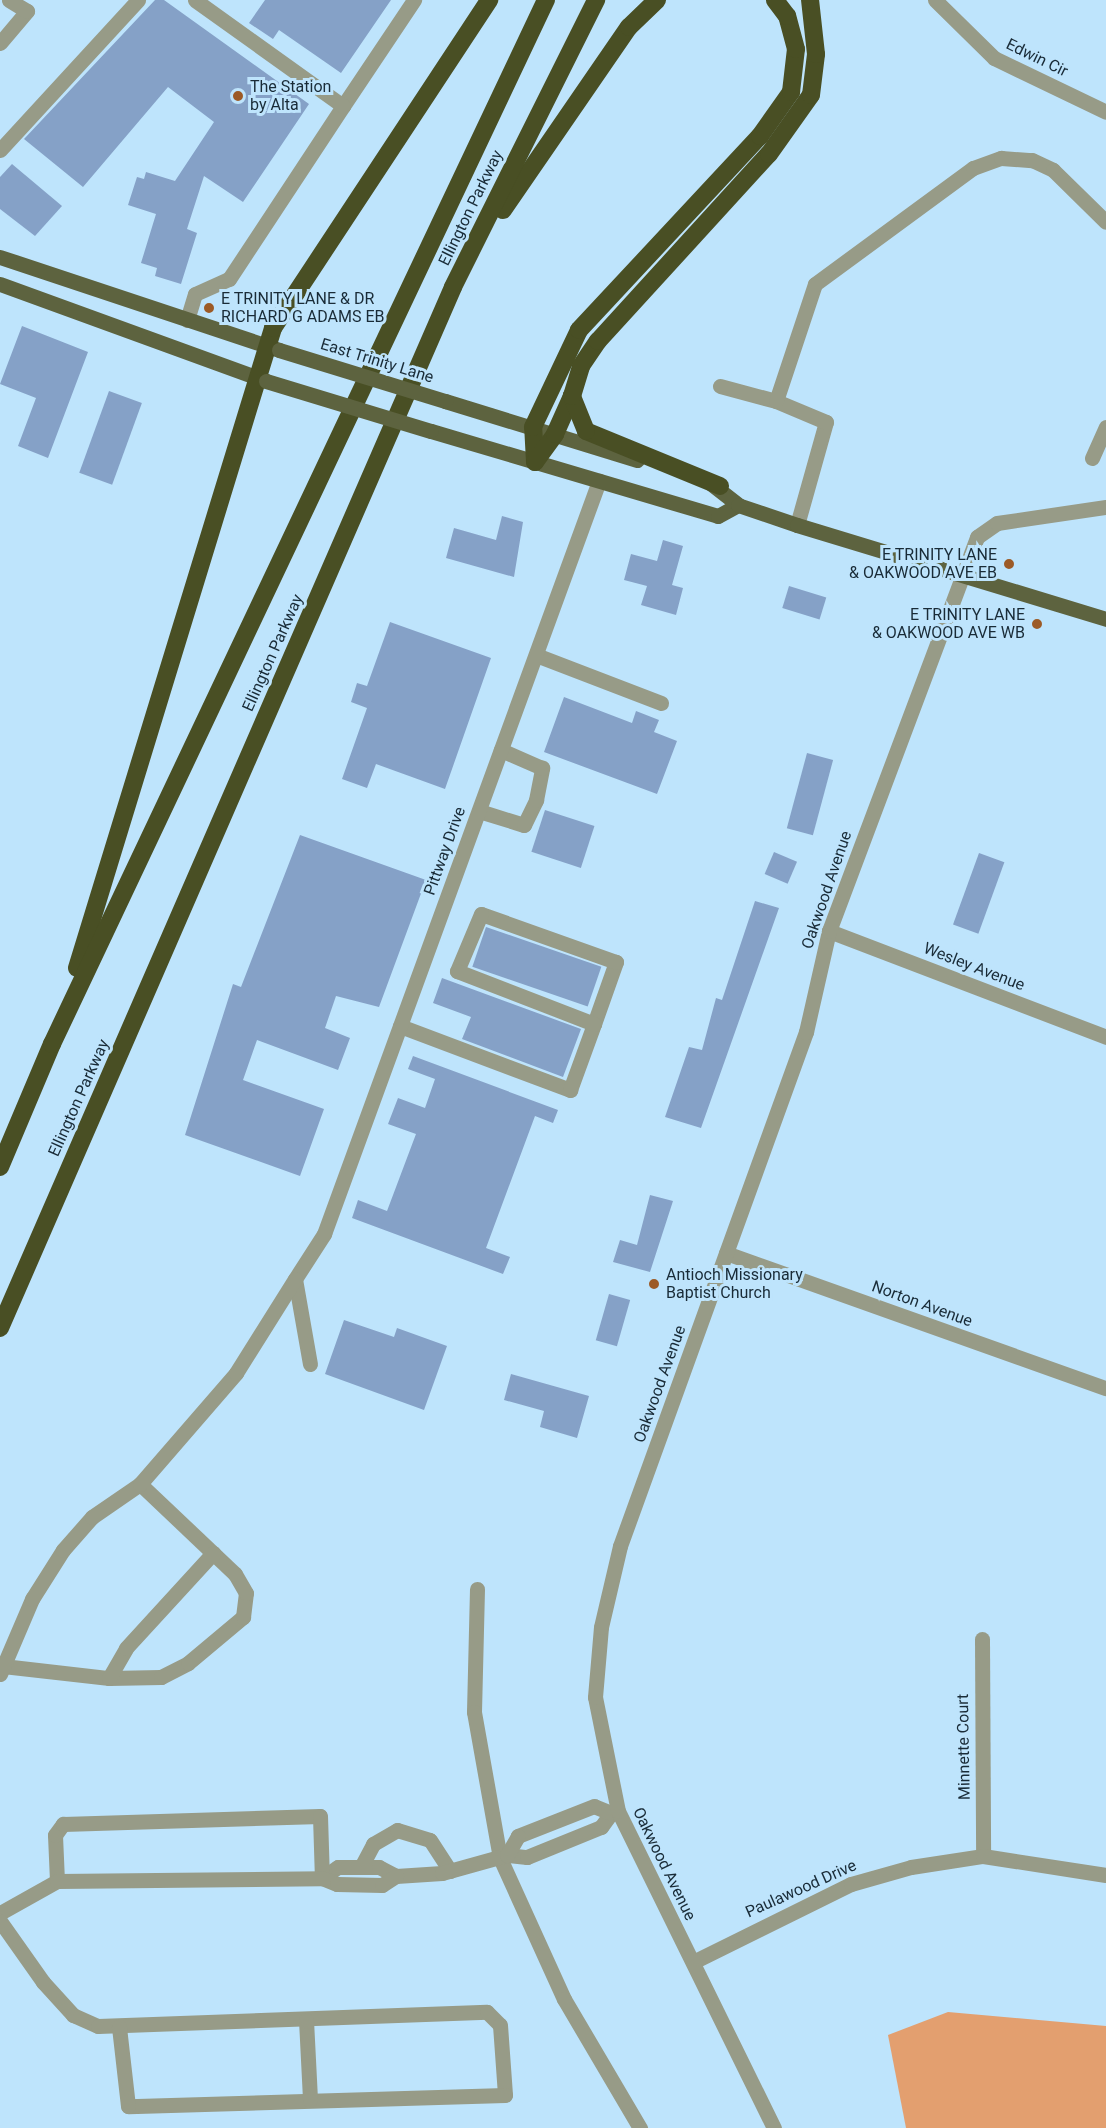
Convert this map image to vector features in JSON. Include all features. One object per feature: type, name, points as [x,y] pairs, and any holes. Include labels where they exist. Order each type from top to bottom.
[{"type":"highway","points":[[52,1044],[129,812],[261,380],[290,299],[489,0]]},
{"type":"highway","name":"Ellington Parkway","points":[[0,1167],[52,1044],[546,0]]},
{"type":"highway","name":"Ellington Parkway","points":[[0,1328],[453,287],[596,0]]},
{"type":"highway","points":[[453,287],[551,135],[629,27],[657,0]]},
{"type":"highway","points":[[535,462],[533,427],[579,330],[760,136],[791,92],[796,49],[787,16],[775,0]]},
{"type":"highway","points":[[535,462],[555,435],[572,396],[581,366],[598,341],[769,154],[811,95],[816,54],[810,0]]},
{"type":"highway","points":[[572,396],[586,431],[601,440],[720,486]]},
{"type":"main road","name":"East Trinity Lane","points":[[0,257],[273,348],[720,486],[738,505],[797,525],[961,577],[1106,619]]},
{"type":"main road","points":[[0,284],[261,380],[431,431],[718,516],[738,505]]},
{"type":"street","points":[[0,43],[32,6],[9,0]]},
{"type":"street","points":[[0,150],[138,0]]},
{"type":"street","points":[[195,0],[343,106]]},
{"type":"street","points":[[187,320],[195,294],[229,279],[414,0]]},
{"type":"street","name":"Edwin Cir","points":[[935,0],[994,57],[1106,112]]},
{"type":"street","points":[[776,401],[815,284],[973,168],[1001,158],[1032,160],[1053,170],[1106,222]]},
{"type":"street","points":[[720,386],[776,401],[826,422],[797,525]]},
{"type":"street","points":[[1092,458],[1106,427]]},
{"type":"street","name":"Pittway Drive","points":[[2,1670],[32,1599],[63,1550],[92,1517],[140,1484],[236,1373],[324,1234],[599,481]]},
{"type":"street","name":"Oakwood Avenue","points":[[774,2128],[693,1962],[614,1812],[596,1697],[600,1628],[620,1546],[806,1032],[829,931],[976,537],[996,523],[1106,507]]},
{"type":"street","points":[[536,655],[661,703]]},
{"type":"street","points":[[478,811],[524,825],[536,800],[544,776],[542,768],[501,750]]},
{"type":"street","points":[[400,1026],[570,1090],[594,1024],[616,962],[481,915],[457,971],[594,1024]]},
{"type":"street","name":"Wesley Avenue","points":[[829,931],[1106,1037]]},
{"type":"street","name":"Norton Avenue","points":[[726,1253],[1106,1388]]},
{"type":"street","points":[[295,1279],[310,1364]]},
{"type":"street","points":[[2,1670],[109,1678],[161,1677],[188,1663],[243,1617],[246,1593],[213,1553],[140,1484]]},
{"type":"street","points":[[109,1678],[126,1648],[213,1553]]},
{"type":"street","points":[[477,1589],[474,1712],[503,1856],[564,1999],[640,2128]]},
{"type":"street","name":"Minnette Court","points":[[982,1639],[983,1856]]},
{"type":"street","points":[[322,1878],[338,1867],[362,1867],[396,1876],[450,1870],[503,1856],[527,1857],[601,1827],[614,1812],[594,1806],[518,1836],[503,1856]]},
{"type":"street","points":[[57,1881],[55,1835],[63,1824],[320,1816],[322,1878]]},
{"type":"street","points":[[362,1867],[373,1844],[398,1830],[430,1840],[450,1870]]},
{"type":"street","name":"Paulawood Drive","points":[[693,1962],[851,1884],[911,1867],[983,1856],[1106,1875]]},
{"type":"street","points":[[0,1913],[57,1881],[322,1878],[337,1884],[382,1885],[396,1876]]},
{"type":"street","points":[[0,1920],[73,2015],[98,2026],[488,2012],[500,2025],[505,2095],[128,2106],[119,2027]]},
{"type":"street","points":[[306,2019],[310,2100]]},
{"type":"shaded area","points":[[948,2012],[1106,2026],[1106,2128],[906,2128],[888,2035]]},
{"type":"building","name":"The Station by Alta","points":[[155,0],[164,0],[309,104],[243,202],[204,176],[187,229],[197,233],[181,284],[155,276],[157,268],[141,263],[156,214],[128,205],[137,177],[144,179],[146,172],[175,181],[214,122],[168,87],[83,187],[24,139]]},
{"type":"building","name":"The Station by Alta","points":[[265,0],[391,0],[341,73],[279,30],[273,39],[249,23]]},
{"type":"building","points":[[12,164],[62,206],[35,236],[0,209],[0,177]]},
{"type":"building","points":[[22,326],[88,352],[48,458],[18,446],[36,398],[0,384]]},
{"type":"building","points":[[109,391],[142,403],[112,485],[79,473]]},
{"type":"building","points":[[502,516],[523,522],[514,577],[446,558],[454,528],[496,540]]},
{"type":"building","points":[[663,540],[683,546],[672,585],[683,588],[676,615],[641,605],[647,586],[624,580],[631,554],[657,561]]},
{"type":"building","points":[[789,586],[826,597],[820,619],[782,608]]},
{"type":"building","points":[[390,622],[491,658],[445,789],[376,764],[367,788],[342,779],[367,708],[351,702],[357,683],[367,686]]},
{"type":"building","points":[[564,697],[632,723],[636,711],[659,720],[654,732],[677,741],[657,794],[544,752]]},
{"type":"building","points":[[807,753],[833,760],[813,835],[787,828]]},
{"type":"building","points":[[545,810],[594,826],[581,868],[531,852]]},
{"type":"building","points":[[300,835],[426,880],[379,1007],[336,996],[325,1028],[350,1038],[338,1070],[257,1040],[243,1080],[324,1109],[300,1176],[185,1135],[233,984],[241,987]]},
{"type":"building","points":[[774,852],[797,862],[788,884],[765,874]]},
{"type":"building","points":[[979,853],[1004,862],[978,934],[953,924]]},
{"type":"building","points":[[755,901],[779,908],[701,1128],[665,1117],[689,1047],[702,1050],[716,998],[722,1000]]},
{"type":"building","points":[[486,927],[601,967],[588,1006],[472,967]]},
{"type":"building","points":[[442,978],[581,1029],[563,1077],[462,1039],[471,1017],[433,1003]]},
{"type":"building","points":[[413,1056],[558,1110],[553,1123],[535,1116],[486,1248],[510,1257],[503,1274],[352,1218],[358,1200],[387,1211],[416,1134],[388,1124],[398,1098],[425,1108],[435,1079],[408,1069]]},
{"type":"building","points":[[650,1195],[673,1201],[650,1272],[613,1262],[620,1240],[637,1245]]},
{"type":"building","points":[[609,1294],[630,1300],[617,1346],[596,1340]]},
{"type":"building","points":[[344,1320],[394,1337],[397,1328],[447,1346],[424,1410],[325,1374]]},
{"type":"building","points":[[511,1374],[589,1396],[577,1438],[540,1427],[544,1411],[504,1400]]},
{"type":"place","name":"The Station by Alta","points":[[238,96]]},
{"type":"place","name":"E TRINITY LANE & DR RICHARD G ADAMS EB","points":[[209,308]]},
{"type":"place","name":"E TRINITY LANE & OAKWOOD AVE EB","points":[[1009,564]]},
{"type":"place","name":"E TRINITY LANE & OAKWOOD AVE WB","points":[[1037,624]]},
{"type":"place","name":"Antioch Missionary Baptist Church","points":[[654,1284]]}]
